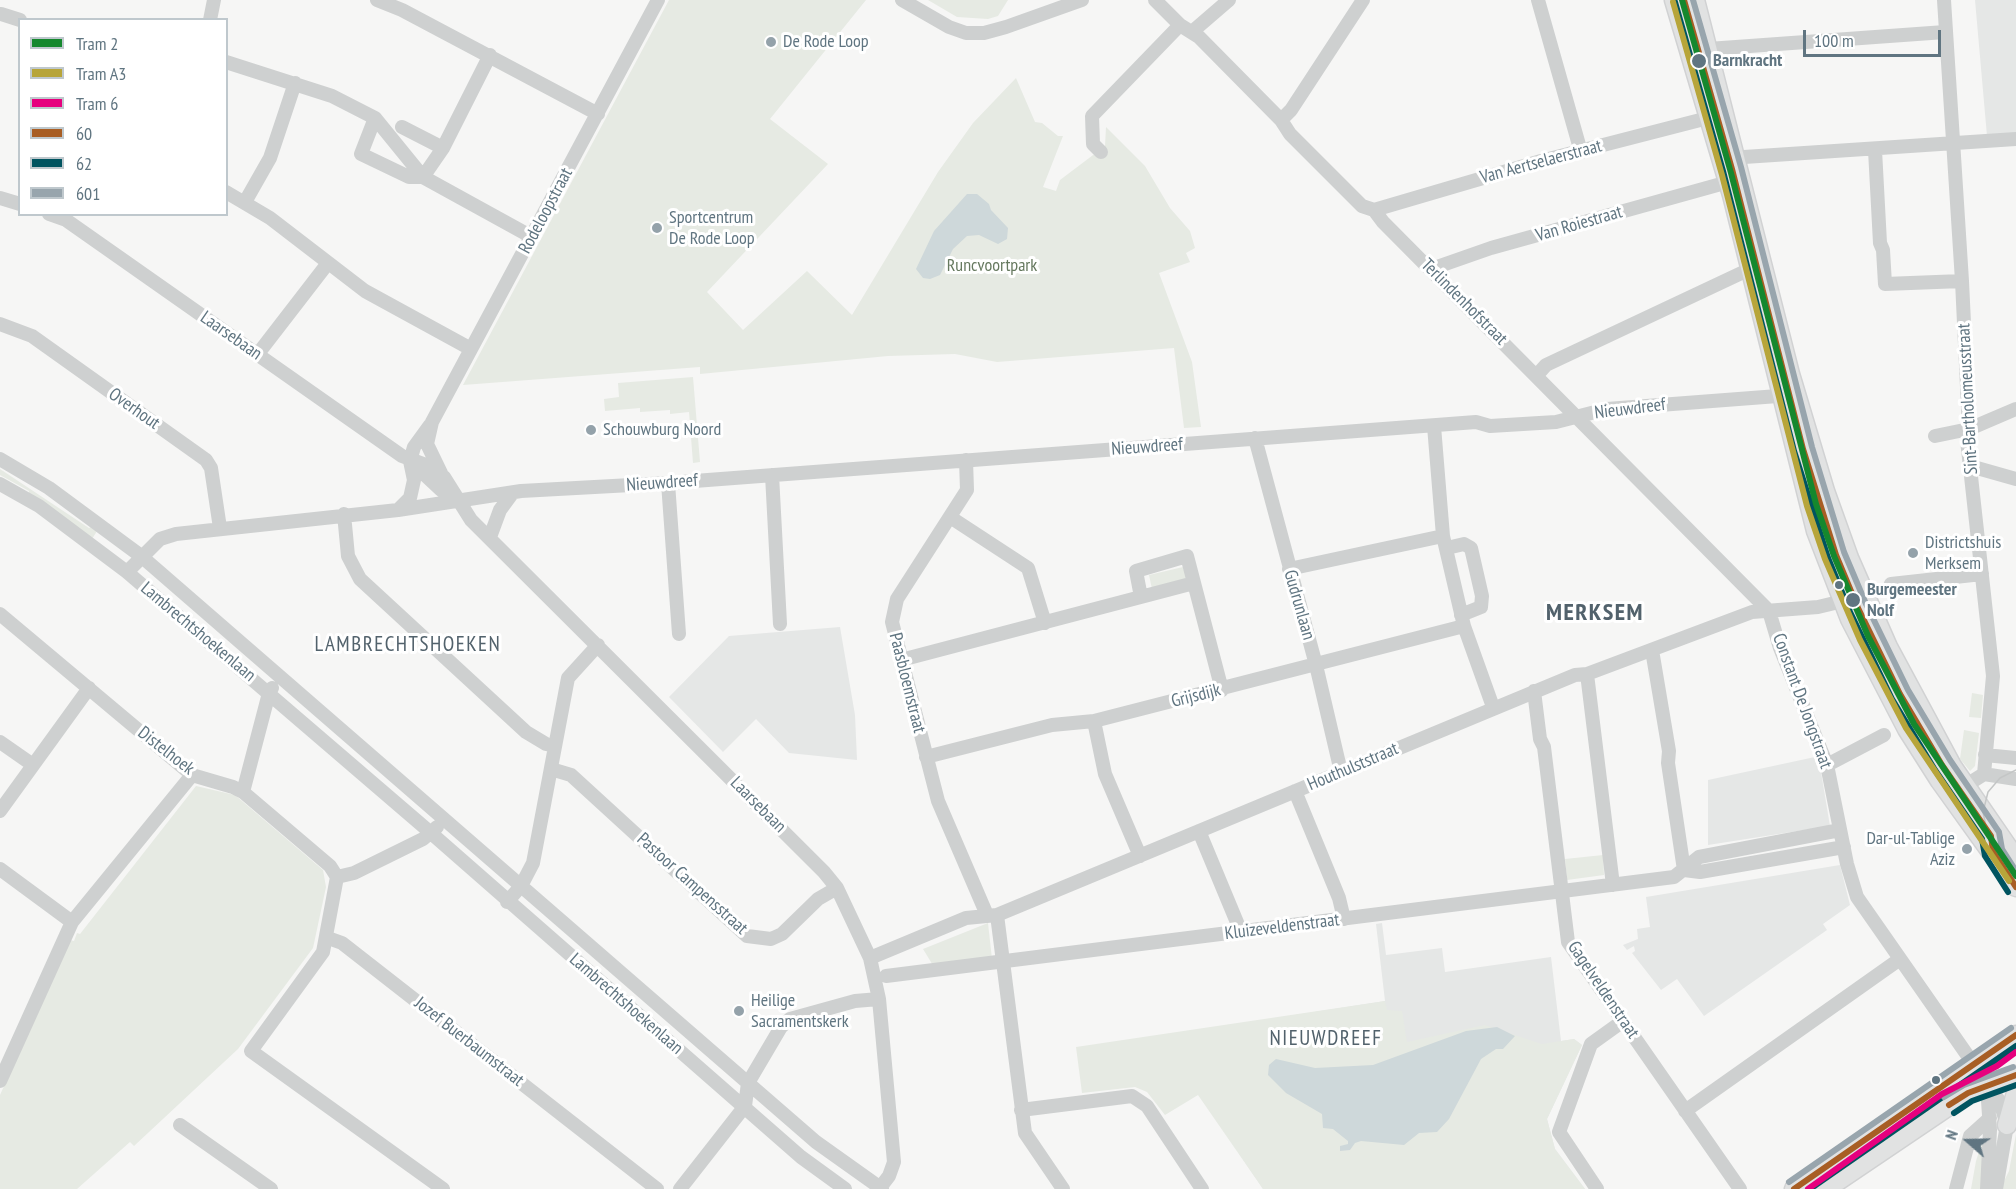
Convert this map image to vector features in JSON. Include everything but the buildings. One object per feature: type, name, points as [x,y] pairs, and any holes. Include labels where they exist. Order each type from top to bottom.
[{"type":"main road","points":[[1674,0],[1728,180],[1750,269],[1789,395],[1865,598],[1909,687],[1965,786],[2016,859]]},
{"type":"main road","points":[[1695,0],[1737,160],[1789,395],[1811,516],[1843,601],[1869,659],[1907,729],[1940,781],[2016,887]]},
{"type":"main road","points":[[1794,1189],[2016,1035]]},
{"type":"main road","points":[[1826,1189],[1959,1099],[2016,1075]]},
{"type":"main road","points":[[1999,1122],[2016,1093]]},
{"type":"street","points":[[6,0],[0,15],[18,20]]},
{"type":"street","points":[[210,18],[214,0]]},
{"type":"street","points":[[377,0],[402,9],[598,114]]},
{"type":"street","name":"Rodeloopstraat","points":[[427,444],[432,422],[658,0]]},
{"type":"street","points":[[902,0],[949,27],[966,33],[984,33],[1082,0]]},
{"type":"street","name":"Terlindenhofstraat","points":[[1155,0],[1180,25],[1193,31],[1362,206],[1374,210],[1383,222],[1769,611]]},
{"type":"street","points":[[1193,31],[1229,0]]},
{"type":"street","points":[[1281,120],[1292,110],[1363,0]]},
{"type":"street","points":[[1538,0],[1581,152]]},
{"type":"street","name":"Sint-Bartholomeusstraat","points":[[1944,0],[1962,281],[1969,429],[1967,440],[1993,682],[1984,774]]},
{"type":"street","points":[[1101,152],[1093,144],[1092,116],[1180,25]]},
{"type":"street","points":[[1708,49],[1946,32]]},
{"type":"street","points":[[423,177],[443,148],[490,56]]},
{"type":"street","points":[[228,63],[332,96],[375,118],[423,177],[532,237]]},
{"type":"street","points":[[245,202],[270,158],[295,83]]},
{"type":"street","points":[[375,118],[361,154],[409,177],[423,177]]},
{"type":"street","name":"Van Aertselaerstraat","points":[[1374,210],[1708,118]]},
{"type":"street","points":[[402,127],[443,148]]},
{"type":"street","points":[[1728,180],[1737,160],[1751,156],[1875,150],[2016,139]]},
{"type":"street","points":[[1875,150],[1880,243],[1883,250],[1886,284],[1962,281]]},
{"type":"street","name":"Van Roiestraat","points":[[1431,268],[1491,248],[1728,180]]},
{"type":"street","points":[[228,193],[270,218],[365,291],[471,349]]},
{"type":"street","points":[[0,198],[18,203]]},
{"type":"street","name":"Laarsebaan","points":[[55,216],[66,220],[410,461],[441,490],[460,501]]},
{"type":"street","points":[[257,355],[328,263]]},
{"type":"street","points":[[1537,375],[1546,365],[1750,269]]},
{"type":"street","name":"Overhout","points":[[0,324],[32,336],[206,460],[212,468],[220,528]]},
{"type":"street","name":"Nieuwdreef","points":[[141,556],[160,539],[176,534],[344,514],[398,510],[511,495],[521,491],[668,483],[1476,422],[1490,426],[1556,422],[1607,409],[1789,395]]},
{"type":"street","points":[[1935,436],[1969,429],[2016,409]]},
{"type":"street","name":"Rodeloopstraat","points":[[410,461],[422,432],[432,422]]},
{"type":"street","points":[[1434,426],[1445,542],[1462,620],[1493,707]]},
{"type":"street","name":"Gudrunlaan","points":[[1255,438],[1316,665],[1341,772]]},
{"type":"street","points":[[398,510],[410,498],[414,480],[410,461],[421,454],[427,444]]},
{"type":"street","points":[[427,444],[434,462],[444,477]]},
{"type":"street","name":"Lambrechtshoekenlaan","points":[[0,459],[49,488],[141,556],[816,1142],[880,1188]]},
{"type":"street","name":"Paasbloemstraat","points":[[966,460],[967,490],[893,609],[892,622],[926,757],[944,817],[992,915],[1003,961],[1025,1133],[1063,1189]]},
{"type":"street","name":"Laarsebaan","points":[[410,461],[426,465],[444,477],[471,520],[807,854],[837,888],[870,958],[879,999],[894,1162],[890,1176],[880,1188]]},
{"type":"street","points":[[1970,466],[2016,479]]},
{"type":"street","points":[[772,475],[780,624]]},
{"type":"street","points":[[668,483],[679,634]]},
{"type":"street","name":"Lambrechtshoekenlaan","points":[[0,484],[39,506],[127,572],[431,833],[507,902],[745,1106],[801,1157],[841,1186],[848,1166]]},
{"type":"street","points":[[490,537],[500,510],[511,495]]},
{"type":"street","points":[[344,514],[348,556],[360,579],[526,732],[546,744],[555,746]]},
{"type":"street","points":[[950,517],[1029,568],[1045,623]]},
{"type":"street","points":[[1289,569],[1445,542],[1464,544],[1471,548],[1482,596],[1481,607],[1462,620]]},
{"type":"street","name":"Lambrechtshoekenlaan","points":[[127,572],[141,556]]},
{"type":"street","points":[[1142,597],[1136,571],[1187,556],[1222,690]]},
{"type":"street","points":[[1891,584],[1982,574]]},
{"type":"street","points":[[901,660],[1194,583]]},
{"type":"street","name":"Houthulststraat","points":[[870,958],[966,918],[992,915],[1140,856],[1493,707],[1575,675],[1587,674],[1752,612],[1818,607],[1843,601]]},
{"type":"street","name":"Constant De Jongstraat","points":[[1769,611],[1780,648],[1827,765],[1857,897],[1900,959]]},
{"type":"street","name":"Distelhoek","points":[[0,614],[192,775],[233,786],[243,792],[330,866],[337,877]]},
{"type":"street","name":"Grijsdijk","points":[[926,757],[1052,725],[1094,721],[1222,690],[1316,665],[1462,620]]},
{"type":"street","points":[[507,902],[521,886],[532,863],[568,678],[598,645]]},
{"type":"street","points":[[1652,650],[1669,751],[1668,763],[1684,870]]},
{"type":"street","points":[[1587,674],[1613,885]]},
{"type":"street","name":"Lambrechtshoekenlaan","points":[[269,693],[281,677]]},
{"type":"street","points":[[0,811],[89,688]]},
{"type":"street","name":"Gagelveldenstraat","points":[[1534,691],[1540,739],[1544,747],[1568,942],[1740,1189]]},
{"type":"street","points":[[243,792],[269,693]]},
{"type":"street","points":[[1094,721],[1105,774],[1140,856]]},
{"type":"street","points":[[1827,765],[1884,735]]},
{"type":"street","points":[[0,741],[33,765]]},
{"type":"street","points":[[1986,755],[2016,758]]},
{"type":"street","name":"Pastoor Campensstraat","points":[[551,769],[571,775],[747,936],[771,939],[782,934],[818,899],[837,888]]},
{"type":"street","points":[[1965,786],[1984,774],[2016,778]]},
{"type":"street","points":[[0,1081],[72,922],[192,775]]},
{"type":"street","points":[[1295,791],[1339,898],[1344,919]]},
{"type":"street","points":[[443,1189],[251,1051],[323,952],[328,938],[326,925],[337,877],[359,870],[431,833],[444,819]]},
{"type":"street","points":[[1684,870],[1699,857],[1840,830]]},
{"type":"street","points":[[1198,831],[1241,932]]},
{"type":"street","points":[[1684,870],[1700,872],[1844,847]]},
{"type":"street","points":[[0,869],[72,922]]},
{"type":"street","name":"Kluizeveldenstraat","points":[[1003,961],[1562,893],[1674,877],[1684,870]]},
{"type":"street","name":"Jozef Buerbaumstraat","points":[[328,938],[342,943],[657,1189]]},
{"type":"street","points":[[1685,1111],[1900,959],[1987,1086],[1999,1122],[1996,1189]]},
{"type":"street","points":[[886,976],[995,964],[1003,961]]},
{"type":"street","points":[[680,1189],[745,1106],[748,1083],[781,1027],[790,1019],[855,1001],[879,999]]},
{"type":"street","points":[[1597,1189],[1559,1132],[1591,1044],[1623,1021]]},
{"type":"street","points":[[1021,1110],[1132,1096],[1147,1106],[1202,1189]]},
{"type":"street","points":[[1956,1189],[1970,1136],[1999,1122]]},
{"type":"street","points":[[1987,1189],[1999,1122]]},
{"type":"street","points":[[180,1125],[271,1189]]},
{"type":"shaded area","points":[[1975,0],[2016,0],[2016,134],[1987,136]]},
{"type":"shaded area","points":[[967,194],[977,194],[989,204],[991,210],[1008,228],[1007,239],[998,244],[979,235],[967,236],[953,249],[940,275],[930,279],[923,278],[916,269],[934,231]]},
{"type":"shaded area","points":[[840,627],[855,715],[857,760],[789,753],[756,719],[723,752],[669,697],[729,636]]},
{"type":"shaded area","points":[[1815,757],[1821,772],[1830,826],[1708,845],[1708,780]]},
{"type":"shaded area","points":[[1840,865],[1850,905],[1823,924],[1827,930],[1704,1016],[1677,979],[1661,990],[1632,953],[1635,951],[1634,946],[1627,950],[1623,945],[1638,939],[1637,929],[1650,927],[1646,897]]},
{"type":"shaded area","points":[[1382,923],[1386,955],[1442,948],[1445,972],[1551,957],[1561,1041],[1574,1039],[1582,1045],[1547,1119],[1555,1149],[1585,1189],[1263,1189],[1160,1036],[1385,1001],[1376,924]]},
{"type":"shaded area","points":[[1497,1027],[1515,1036],[1503,1049],[1496,1049],[1481,1059],[1449,1119],[1437,1132],[1419,1133],[1404,1145],[1361,1141],[1355,1143],[1350,1150],[1340,1151],[1340,1146],[1348,1144],[1348,1141],[1333,1129],[1323,1128],[1322,1114],[1286,1093],[1268,1075],[1269,1065],[1276,1059],[1315,1068],[1373,1065],[1466,1031]]},
{"type":"green space","name":"Runcvoortpark","points":[[669,0],[866,0],[770,119],[828,164],[707,292],[743,330],[807,271],[852,315],[938,172],[973,123],[1016,78],[1035,122],[1042,123],[1058,136],[1063,136],[1043,187],[1056,191],[1060,180],[1105,146],[1106,127],[1145,166],[1170,208],[1190,231],[1195,248],[1186,253],[1190,262],[1159,273],[1192,362],[1201,427],[1184,428],[1174,348],[997,362],[955,354],[888,356],[700,374],[700,367],[463,385]]},
{"type":"green space","points":[[928,0],[1008,0],[998,16],[988,19],[957,17]]},
{"type":"green space","points":[[693,377],[700,462],[693,463],[689,412],[670,414],[670,410],[640,412],[640,408],[605,411],[604,399],[619,397],[618,383]]},
{"type":"green space","points":[[0,469],[89,528],[94,525],[99,528],[92,539],[28,495],[29,491],[0,475]]},
{"type":"green space","points":[[1183,567],[1187,580],[1152,589],[1149,575]]},
{"type":"green space","points":[[1972,693],[1983,695],[1981,718],[1969,717]]},
{"type":"green space","points":[[1964,730],[1979,733],[1975,766],[1970,771],[1960,759]]},
{"type":"green space","points":[[196,786],[235,795],[323,870],[326,887],[313,948],[238,1049],[134,1146],[130,1142],[77,1189],[0,1189],[0,1095],[69,940],[74,941],[77,933],[80,934]]},
{"type":"green space","points":[[1603,855],[1604,875],[1567,880],[1565,859]]},
{"type":"green space","points":[[988,923],[992,959],[934,967],[923,949]]},
{"type":"green space","points":[[1385,1001],[1387,1010],[1402,1011],[1407,1042],[1485,1025],[1542,1044],[1574,1039],[1582,1045],[1547,1119],[1555,1149],[1585,1189],[1263,1189],[1198,1095],[1165,1115],[1147,1092],[1135,1087],[1082,1093],[1076,1047]]},
{"type":"green space","points":[[1985,1133],[1982,1189],[1971,1189],[1976,1161]]},
{"type":"green space","points":[[2016,1134],[2016,1189],[2000,1189],[2009,1171]]},
{"type":"tram line","name":"2","points":[[1682,0],[1731,173],[1816,504],[1834,556],[1868,636],[1914,724],[2016,876]]},
{"type":"tram line","name":"A3","points":[[1673,2],[1722,175],[1807,506],[1825,559],[1860,640],[1906,728],[2009,881]]},
{"type":"tram line","points":[[1988,836],[1983,812],[1988,792],[2000,778],[2016,770]]},
{"type":"tram line","name":"6","points":[[1808,1189],[1942,1094],[1997,1066],[2016,1052]]},
{"type":"transit line","name":"60","points":[[1684,0],[1732,169],[1803,449],[1836,555],[1858,608],[1900,694],[1942,765],[1991,836],[1993,852],[2016,887]]},
{"type":"transit line","name":"601","points":[[1693,0],[1741,167],[1812,447],[1844,552],[1866,604],[1908,690],[1950,760],[1999,832],[2002,849],[2016,871]]},
{"type":"transit line","name":"62","points":[[1675,2],[1723,171],[1794,451],[1828,558],[1850,612],[1892,699],[1935,770],[1982,839],[1985,856],[2008,892]]},
{"type":"transit line","name":"601","points":[[1789,1182],[2011,1028]]},
{"type":"transit line","name":"60","points":[[1794,1189],[2016,1035]]},
{"type":"transit line","name":"62","points":[[1810,1189],[2016,1046]]},
{"type":"transit line","name":"601","points":[[1944,1097],[1964,1085],[2013,1067]]},
{"type":"transit line","name":"60","points":[[1949,1105],[1968,1093],[2016,1075]]},
{"type":"transit line","name":"62","points":[[1954,1113],[1972,1101],[2016,1085]]},
{"type":"place","name":"De Rode Loop","points":[[771,42]]},
{"type":"place","name":"Barnkracht","points":[[1699,61]]},
{"type":"place","name":"Sportcentrum De Rode Loop","points":[[657,228]]},
{"type":"place","name":"Schouwburg Noord","points":[[591,430]]},
{"type":"place","name":"Districtshuis Merksem","points":[[1913,553]]},
{"type":"place","name":"Burgemeester Nolf","points":[[1853,600]]},
{"type":"place","name":"Dar-ul-Tablige Aziz","points":[[1967,849]]},
{"type":"place","name":"Heilige Sacramentskerk","points":[[739,1011]]},
{"type":"district","name":"MERKSEM","points":[[1595,613]]},
{"type":"district","name":"LAMBRECHTSHOEKEN","points":[[408,645]]},
{"type":"district","name":"NIEUWDREEF","points":[[1326,1039]]}]
